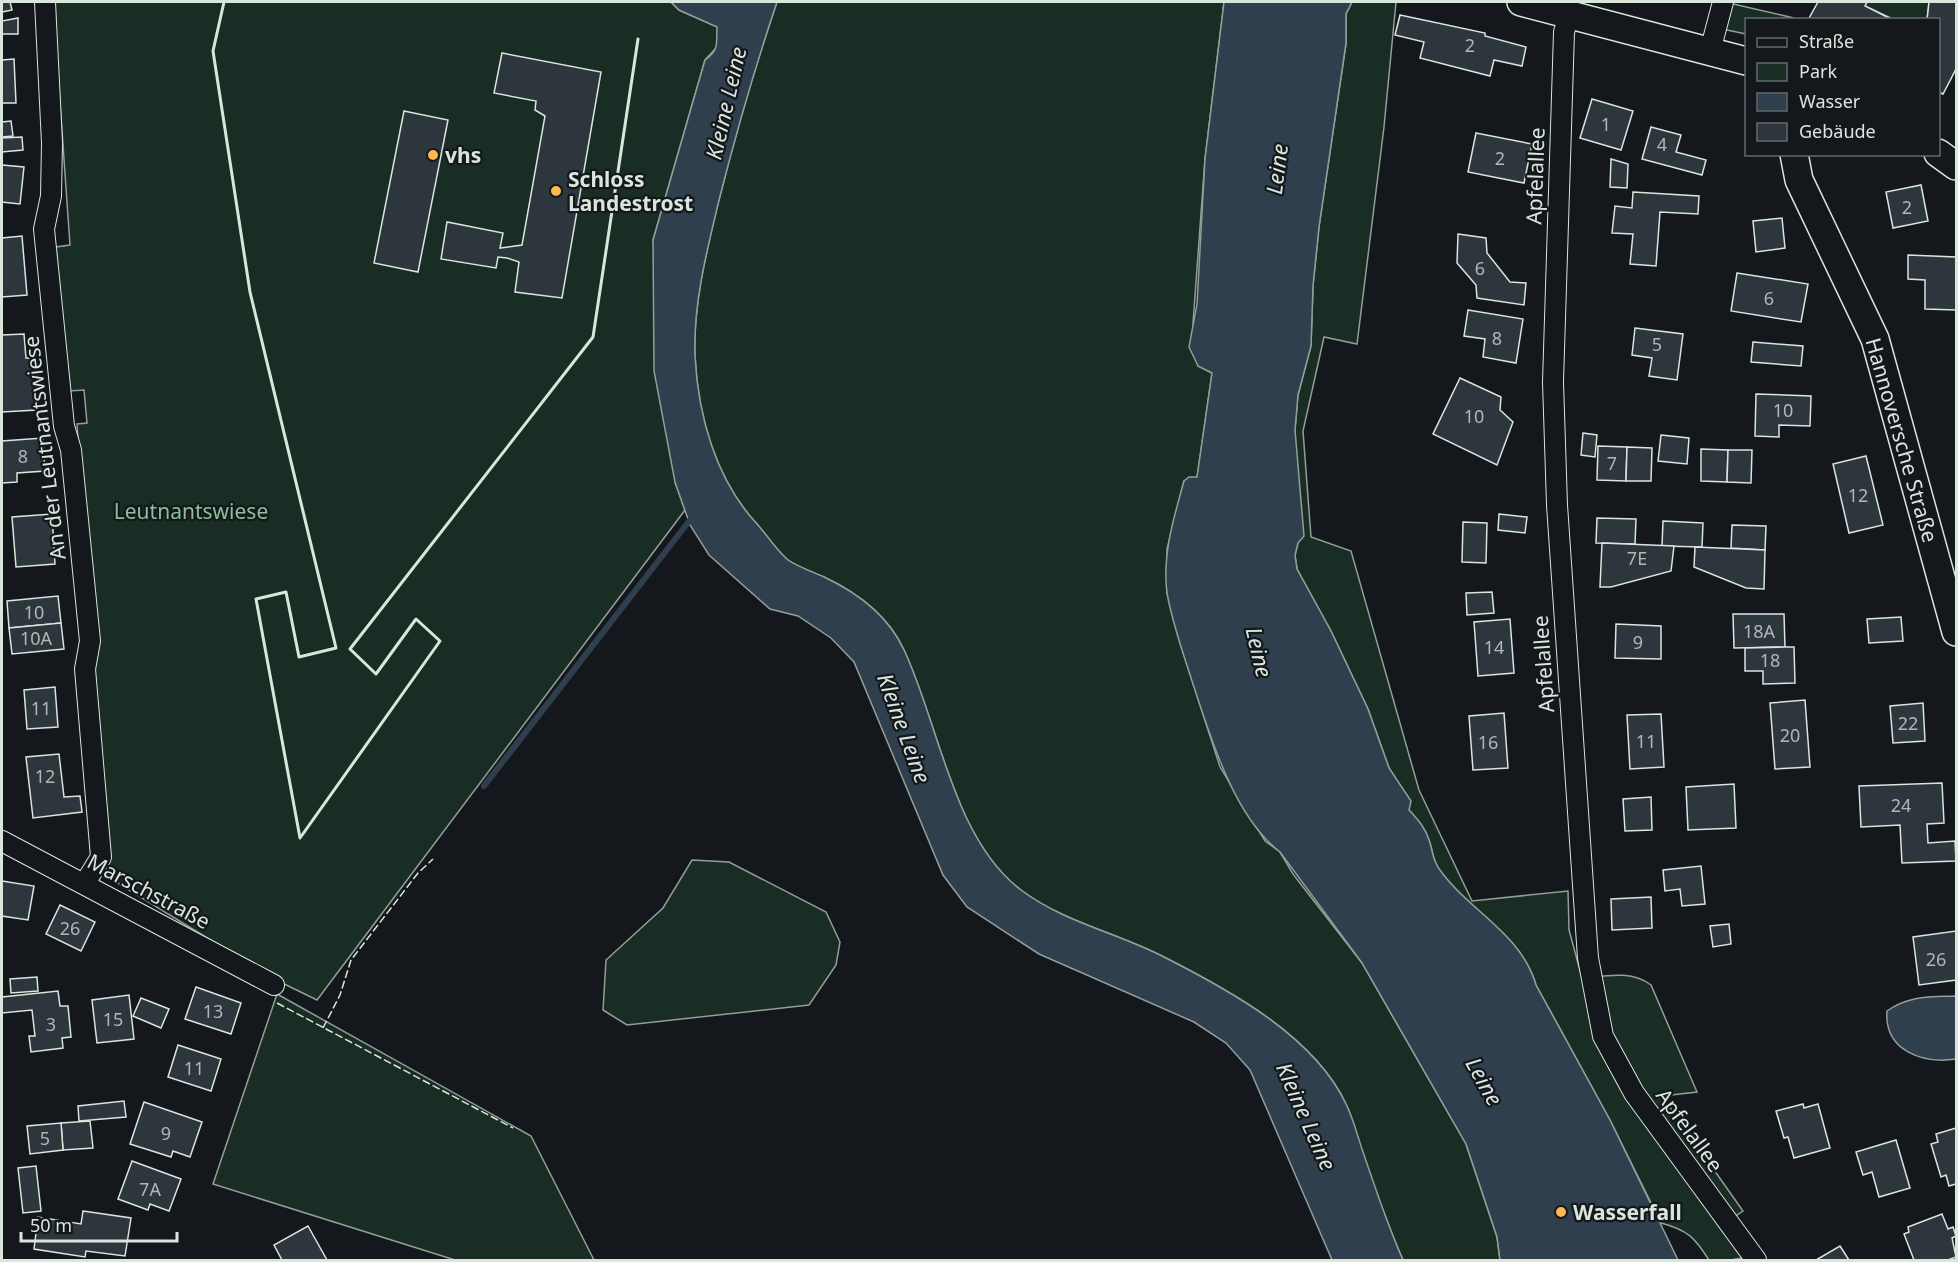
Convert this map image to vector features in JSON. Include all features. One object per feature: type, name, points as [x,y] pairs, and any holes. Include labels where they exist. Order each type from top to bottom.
[{"type":"main road","points":[[1521,2],[1745,62]]},
{"type":"main road","points":[[1940,154],[1956,166]]},
{"type":"main road","name":"Hannoversche Straße","points":[[1794,156],[1798,180],[1875,339],[1956,632]]},
{"type":"street","name":"An der Leutnantswiese","points":[[45,2],[52,143],[51,196],[44,229],[64,426],[71,450],[90,641],[85,669],[101,857],[85,883]]},
{"type":"street","points":[[1710,51],[1723,2]]},
{"type":"street","name":"Apfelallee","points":[[1569,15],[1564,32],[1552,382],[1557,505],[1588,958],[1603,1036],[1634,1093],[1756,1260]]},
{"type":"street","name":"Marschstraße","points":[[2,841],[274,985]]},
{"type":"green space","name":"Leutnantswiese","points":[[53,2],[671,2],[679,10],[718,27],[717,47],[705,60],[653,240],[675,482],[685,510],[317,1000],[276,980],[106,876],[77,424],[87,423],[84,390],[69,391],[56,247],[70,245]]},
{"type":"green space","points":[[777,2],[1224,2],[1205,159],[1193,323],[1198,366],[1212,373],[1197,478],[1184,481],[1167,549],[1167,593],[1184,655],[1220,767],[1265,841],[1280,852],[1293,874],[1362,963],[1466,1144],[1497,1237],[1500,1260],[1403,1260],[1392,1235],[1349,1110],[1332,1080],[1313,1057],[1291,1036],[1242,1000],[1146,949],[1055,911],[1021,890],[998,868],[979,841],[963,811],[916,679],[904,650],[890,626],[871,606],[849,590],[788,560],[776,548],[730,488],[712,446],[700,401],[695,356],[696,317],[702,277],[719,200],[746,100]]},
{"type":"green space","points":[[1352,2],[1396,2],[1384,127],[1357,344],[1324,337],[1303,431],[1311,537],[1351,551],[1419,790],[1472,901],[1568,891],[1569,930],[1582,978],[1627,976],[1643,980],[1651,985],[1697,1092],[1662,1096],[1743,1211],[1725,1223],[1748,1257],[1709,1260],[1690,1236],[1661,1223],[1610,1120],[1519,951],[1493,923],[1451,885],[1439,870],[1427,835],[1409,810],[1410,801],[1389,768],[1368,709],[1331,631],[1297,569],[1295,430],[1298,395],[1311,346],[1313,286],[1319,227],[1346,44],[1346,14]]},
{"type":"green space","points":[[1867,2],[1929,2],[1927,18],[1891,18],[1865,6]]},
{"type":"green space","points":[[1729,3],[1794,18],[1745,18],[1745,34],[1722,29]]},
{"type":"green space","points":[[692,860],[729,862],[826,912],[840,942],[836,965],[809,1005],[627,1025],[603,1010],[606,960],[663,908]]},
{"type":"green space","points":[[277,994],[531,1136],[594,1260],[455,1260],[213,1184]]},
{"type":"water","name":"Kleine Leine","points":[[671,2],[777,2],[746,100],[719,200],[702,277],[696,317],[695,356],[700,401],[712,446],[730,488],[776,548],[788,560],[849,590],[871,606],[890,626],[904,650],[916,679],[963,811],[979,841],[998,868],[1021,890],[1055,911],[1146,949],[1242,1000],[1291,1036],[1313,1057],[1332,1080],[1346,1104],[1403,1260],[1332,1260],[1250,1070],[1226,1043],[1194,1022],[1039,954],[967,907],[943,875],[854,662],[831,638],[798,616],[770,609],[709,555],[690,525],[675,482],[654,371],[653,240],[705,60],[716,45],[717,27],[679,10]]},
{"type":"water","name":"Leine","points":[[1224,2],[1352,2],[1346,14],[1346,43],[1319,227],[1313,286],[1311,346],[1298,395],[1295,430],[1304,536],[1298,543],[1295,555],[1297,569],[1331,631],[1368,709],[1389,768],[1411,801],[1409,810],[1425,831],[1437,866],[1452,885],[1507,937],[1529,967],[1536,985],[1610,1120],[1678,1260],[1500,1260],[1497,1237],[1466,1144],[1362,963],[1280,852],[1263,837],[1249,818],[1236,796],[1215,749],[1175,626],[1167,593],[1166,565],[1176,508],[1184,481],[1189,477],[1197,477],[1212,373],[1198,366],[1189,347],[1197,304],[1205,159]]},
{"type":"water","points":[[1956,996],[1956,1059],[1919,1057],[1899,1045],[1892,1036],[1887,1011],[1895,1006],[1912,999]]},
{"type":"building","points":[[2,2],[10,2],[12,10],[2,12]]},
{"type":"building","points":[[1818,2],[1867,2],[1865,6],[1889,18],[1809,18]]},
{"type":"building","points":[[1929,2],[1956,2],[1956,69],[1943,94],[1940,93],[1940,18],[1927,18]]},
{"type":"building","points":[[1400,15],[1485,33],[1485,36],[1526,47],[1522,66],[1494,60],[1490,76],[1420,58],[1424,42],[1395,35]]},
{"type":"building","points":[[18,18],[18,34],[2,34],[2,21]]},
{"type":"building","name":"Schloss Landestrost","points":[[502,53],[601,72],[562,298],[515,292],[519,262],[507,258],[498,257],[496,268],[441,259],[447,222],[503,233],[500,248],[522,245],[545,116],[535,110],[536,101],[494,93]]},
{"type":"building","points":[[14,59],[16,103],[2,103],[2,60]]},
{"type":"building","points":[[1592,99],[1633,111],[1621,150],[1580,138]]},
{"type":"building","points":[[404,111],[448,120],[418,272],[374,263]]},
{"type":"building","points":[[11,121],[13,136],[2,137],[2,122]]},
{"type":"building","points":[[1651,127],[1681,135],[1676,152],[1706,160],[1702,175],[1642,159]]},
{"type":"building","points":[[1476,133],[1532,144],[1524,183],[1468,172]]},
{"type":"building","points":[[22,137],[23,150],[2,152],[2,138]]},
{"type":"building","points":[[1611,159],[1628,164],[1627,188],[1610,187]]},
{"type":"building","points":[[2,165],[24,167],[20,204],[2,202]]},
{"type":"building","points":[[1921,185],[1928,221],[1893,228],[1886,192]]},
{"type":"building","points":[[1633,192],[1699,196],[1698,214],[1660,212],[1656,266],[1630,264],[1633,234],[1612,233],[1615,206],[1632,208]]},
{"type":"building","points":[[1782,218],[1785,248],[1756,252],[1753,221]]},
{"type":"building","points":[[1458,234],[1486,238],[1487,253],[1510,282],[1526,283],[1524,305],[1477,298],[1476,285],[1457,263]]},
{"type":"building","points":[[22,236],[27,295],[2,297],[2,238]]},
{"type":"building","points":[[1908,255],[1956,257],[1956,310],[1925,309],[1925,280],[1908,279]]},
{"type":"building","points":[[1737,273],[1808,284],[1801,322],[1731,311]]},
{"type":"building","points":[[1468,310],[1523,319],[1516,363],[1483,357],[1485,339],[1464,336]]},
{"type":"building","points":[[1635,328],[1683,334],[1677,380],[1649,376],[1652,358],[1632,355]]},
{"type":"building","points":[[24,334],[26,358],[33,358],[37,410],[2,412],[2,335]]},
{"type":"building","points":[[1753,342],[1803,346],[1801,366],[1751,362]]},
{"type":"building","points":[[1460,378],[1501,397],[1500,410],[1513,422],[1497,465],[1433,434]]},
{"type":"building","points":[[1756,394],[1811,396],[1810,426],[1779,425],[1779,437],[1755,436]]},
{"type":"building","points":[[1583,433],[1597,435],[1595,457],[1581,455]]},
{"type":"building","points":[[1661,435],[1689,438],[1687,464],[1658,461]]},
{"type":"building","points":[[43,438],[45,471],[17,473],[17,482],[2,483],[2,441]]},
{"type":"building","points":[[1598,446],[1627,447],[1626,481],[1597,480]]},
{"type":"building","points":[[1627,447],[1652,448],[1651,481],[1626,481]]},
{"type":"building","points":[[1701,449],[1728,450],[1727,482],[1701,481]]},
{"type":"building","points":[[1728,450],[1752,450],[1751,483],[1727,482]]},
{"type":"building","points":[[1866,456],[1883,525],[1849,533],[1833,464]]},
{"type":"building","points":[[52,514],[55,564],[16,567],[12,517]]},
{"type":"building","points":[[1499,514],[1527,517],[1525,533],[1498,530]]},
{"type":"building","points":[[1597,518],[1636,519],[1635,544],[1596,543]]},
{"type":"building","points":[[1663,521],[1703,523],[1702,547],[1662,546]]},
{"type":"building","points":[[1463,522],[1487,523],[1486,563],[1462,562]]},
{"type":"building","points":[[1732,525],[1766,526],[1765,550],[1731,548]]},
{"type":"building","points":[[1602,543],[1674,546],[1671,571],[1611,587],[1600,587]]},
{"type":"building","points":[[1695,547],[1765,550],[1764,589],[1746,588],[1694,567]]},
{"type":"building","points":[[1492,592],[1494,613],[1467,615],[1466,593]]},
{"type":"building","points":[[58,596],[61,623],[9,628],[7,601]]},
{"type":"building","points":[[1733,614],[1784,614],[1785,647],[1734,648]]},
{"type":"building","points":[[1901,617],[1903,641],[1869,643],[1867,619]]},
{"type":"building","points":[[1510,619],[1514,673],[1478,676],[1474,622]]},
{"type":"building","points":[[61,623],[64,649],[12,654],[9,628]]},
{"type":"building","points":[[1616,624],[1661,626],[1661,659],[1615,658]]},
{"type":"building","points":[[1794,647],[1795,683],[1763,684],[1763,671],[1745,671],[1745,648]]},
{"type":"building","points":[[55,687],[58,727],[27,729],[24,690]]},
{"type":"building","points":[[1805,700],[1810,767],[1775,769],[1770,703]]},
{"type":"building","points":[[1923,703],[1925,741],[1893,743],[1890,706]]},
{"type":"building","points":[[1504,713],[1508,768],[1473,770],[1469,716]]},
{"type":"building","points":[[1661,714],[1664,767],[1630,769],[1627,715]]},
{"type":"building","points":[[59,754],[64,797],[80,796],[82,812],[33,818],[26,757]]},
{"type":"building","points":[[1942,783],[1944,823],[1927,824],[1928,843],[1955,841],[1956,861],[1902,863],[1900,825],[1861,827],[1859,786]]},
{"type":"building","points":[[1734,784],[1736,828],[1688,830],[1686,787]]},
{"type":"building","points":[[1651,797],[1652,830],[1625,831],[1623,799]]},
{"type":"building","points":[[1701,866],[1705,904],[1682,906],[1680,889],[1665,891],[1663,870]]},
{"type":"building","points":[[2,881],[34,886],[28,920],[2,916]]},
{"type":"building","points":[[1651,897],[1652,928],[1612,930],[1611,899]]},
{"type":"building","points":[[60,905],[95,922],[81,951],[46,934]]},
{"type":"building","points":[[1729,924],[1731,944],[1713,947],[1710,926]]},
{"type":"building","points":[[1956,931],[1956,980],[1919,985],[1913,937]]},
{"type":"building","points":[[37,977],[38,991],[11,993],[10,979]]},
{"type":"building","points":[[196,987],[241,1003],[231,1034],[185,1019]]},
{"type":"building","points":[[58,991],[60,1006],[68,1006],[71,1037],[62,1038],[63,1048],[31,1052],[29,1036],[35,1036],[32,1010],[2,1013],[2,997]]},
{"type":"building","points":[[129,995],[134,1039],[97,1043],[92,1000]]},
{"type":"building","points":[[141,998],[169,1009],[161,1028],[133,1016]]},
{"type":"building","points":[[178,1045],[221,1059],[211,1091],[168,1077]]},
{"type":"building","points":[[124,1101],[126,1117],[79,1121],[78,1106]]},
{"type":"building","points":[[144,1102],[202,1122],[190,1157],[173,1151],[171,1157],[130,1144]]},
{"type":"building","points":[[1803,1104],[1804,1108],[1818,1104],[1830,1148],[1794,1158],[1788,1137],[1784,1138],[1776,1111]]},
{"type":"building","points":[[90,1121],[93,1148],[63,1150],[61,1123]]},
{"type":"building","points":[[61,1123],[63,1150],[30,1154],[27,1126]]},
{"type":"building","points":[[1956,1128],[1956,1184],[1949,1186],[1946,1175],[1941,1177],[1931,1144],[1938,1142],[1936,1134]]},
{"type":"building","points":[[1896,1140],[1910,1188],[1879,1197],[1872,1172],[1863,1175],[1856,1152]]},
{"type":"building","points":[[132,1161],[181,1179],[169,1211],[150,1204],[148,1210],[118,1199]]},
{"type":"building","points":[[36,1166],[41,1211],[23,1213],[18,1168]]},
{"type":"building","points":[[83,1211],[131,1218],[125,1256],[86,1251],[85,1257],[34,1249],[38,1217],[81,1224]]},
{"type":"building","points":[[1942,1214],[1948,1229],[1953,1227],[1956,1236],[1952,1238],[1956,1257],[1948,1260],[1914,1260],[1904,1234],[1909,1232],[1908,1227]]},
{"type":"building","points":[[308,1226],[327,1260],[282,1260],[274,1245]]},
{"type":"building","points":[[1840,1246],[1849,1260],[1816,1260]]},
{"type":"waterway","points":[[484,786],[693,516]]},
{"type":"fence","points":[[323,1028],[340,995],[351,960],[418,873],[433,859]]},
{"type":"fence","points":[[277,1003],[513,1128]]},
{"type":"wall","points":[[224,2],[213,51],[250,292],[336,648],[299,657],[286,592],[256,599],[300,838],[440,641],[416,619],[376,674],[350,649],[593,337],[638,39]]},
{"type":"place","name":"vhs","points":[[433,155]]},
{"type":"place","name":"Schloss Landestrost","points":[[556,191]]},
{"type":"place","name":"Wasserfall","points":[[1561,1212]]}]
